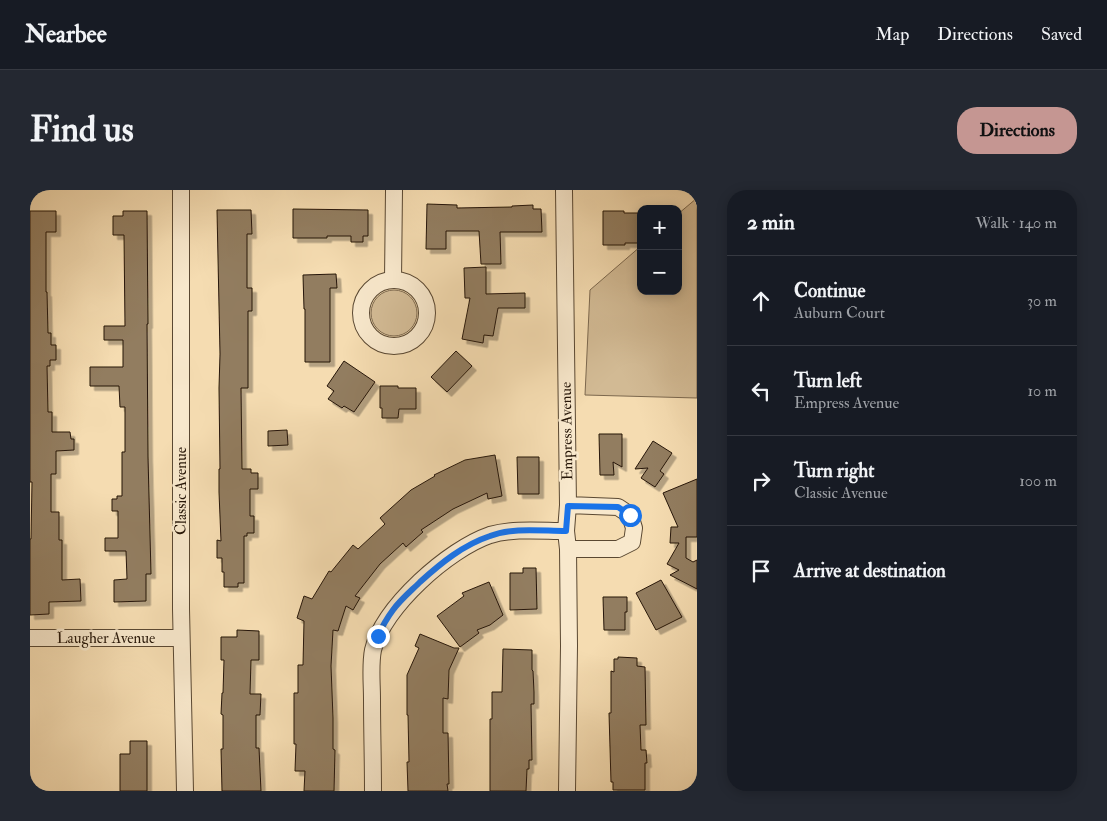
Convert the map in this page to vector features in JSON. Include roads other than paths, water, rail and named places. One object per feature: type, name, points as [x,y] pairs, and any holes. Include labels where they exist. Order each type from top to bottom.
[{"type":"street","name":"Classic Avenue","points":[[181,190],[181,638],[185,791]]},
{"type":"street","points":[[393,280],[394,190]]},
{"type":"street","name":"Empress Avenue","points":[[564,190],[568,506],[566,531],[568,549],[569,646],[567,791]]},
{"type":"street","points":[[393,280],[413,286],[421,294],[427,314],[425,325],[419,334],[411,341],[401,345],[380,342],[371,336],[364,327],[361,317],[362,306],[366,296],[382,282],[393,280]]},
{"type":"street","points":[[568,506],[618,507],[630,515],[634,528],[632,542],[618,549],[568,549]]},
{"type":"street","points":[[373,791],[373,650],[384,623],[393,610],[404,597],[450,557],[490,535],[527,530],[566,531]]},
{"type":"street","name":"Laugher Avenue","points":[[30,638],[181,638]]}]
